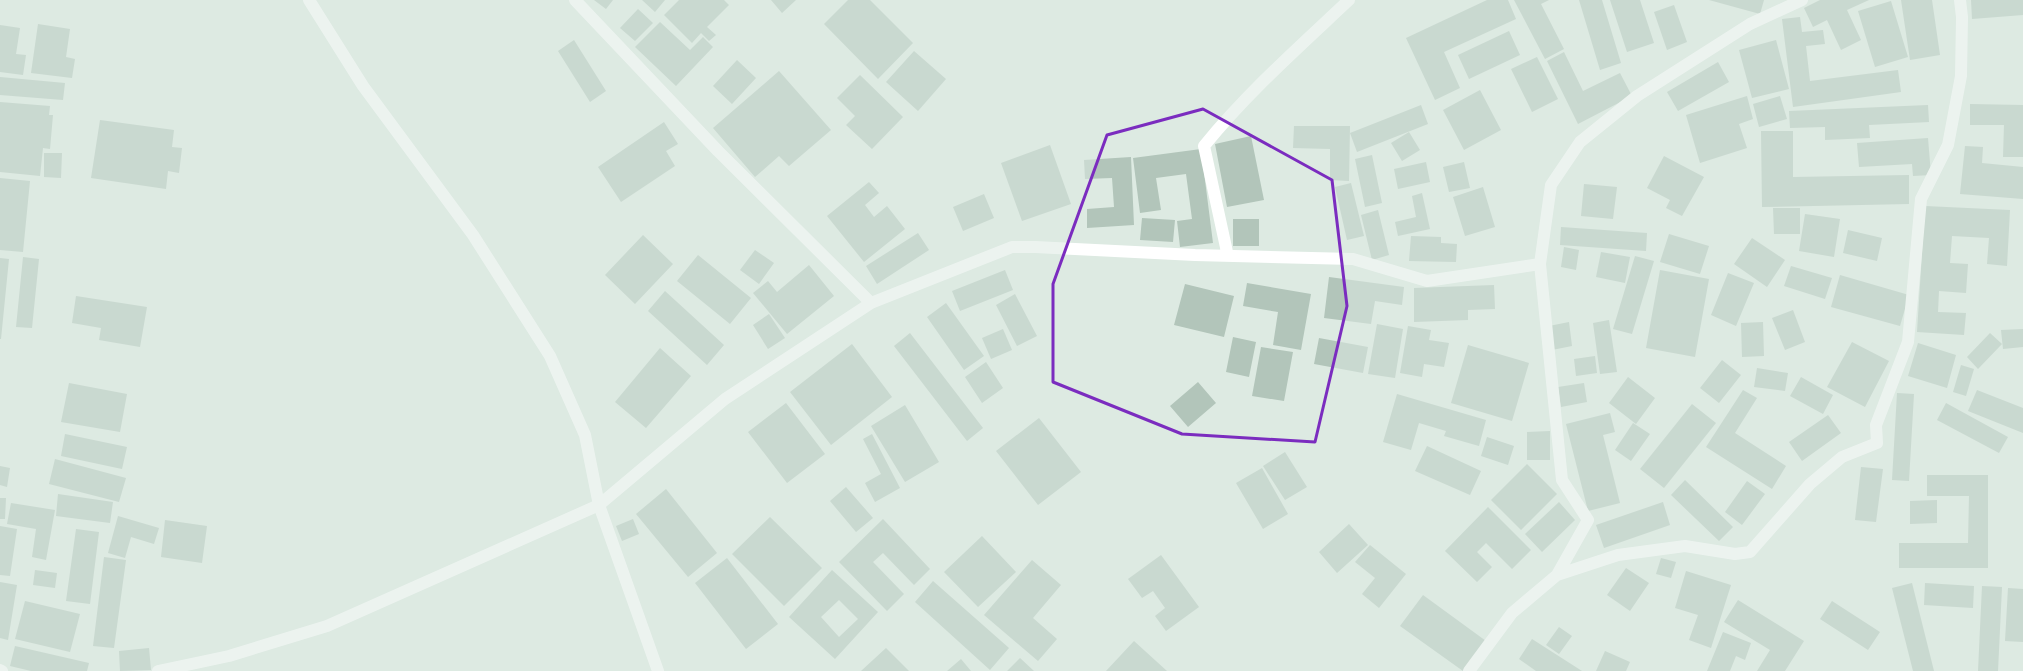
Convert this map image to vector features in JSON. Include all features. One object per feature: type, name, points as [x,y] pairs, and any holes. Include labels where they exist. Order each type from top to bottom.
[{"type":"street","points":[[309,0],[363,86],[473,235],[550,356],[585,435],[598,505],[658,671]]},
{"type":"street","points":[[576,0],[718,151],[872,303]]},
{"type":"street","points":[[1227,252],[1204,146],[1228,116],[1349,0]]},
{"type":"street","points":[[1469,671],[1512,613],[1557,575],[1588,520],[1562,480],[1540,264],[1551,185],[1580,142],[1637,96],[1750,24],[1802,0]]},
{"type":"street","points":[[1557,575],[1618,555],[1685,546],[1735,554],[1750,552],[1810,484],[1836,461],[1842,457],[1877,443],[1876,425],[1908,342],[1921,199],[1948,145],[1961,76],[1962,17],[1960,0]]},
{"type":"street","points":[[158,671],[229,656],[327,626],[598,505],[725,399],[872,303],[1012,247],[1195,255],[1353,259],[1427,281],[1540,264]]},
{"type":"street","points":[[1115,251],[1227,252]]},
{"type":"street","points":[[1195,255],[1227,252]]},
{"type":"highlighted area","points":[[1203,109],[1332,180],[1347,306],[1315,442],[1182,434],[1053,382],[1053,284],[1107,135]]},
{"type":"building","points":[[594,0],[613,0],[606,9]]},
{"type":"building","points":[[642,0],[665,0],[655,12]]},
{"type":"building","points":[[679,0],[724,0],[729,5],[707,27],[716,35],[709,41],[701,33],[692,43],[664,15]]},
{"type":"building","points":[[771,0],[796,0],[782,13]]},
{"type":"building","points":[[848,0],[870,0],[913,43],[878,79],[824,24]]},
{"type":"building","points":[[1487,0],[1508,0],[1516,19],[1444,52],[1460,88],[1435,100],[1406,38]]},
{"type":"building","points":[[1514,0],[1549,0],[1541,4],[1564,49],[1545,59]]},
{"type":"building","points":[[1579,0],[1602,0],[1621,63],[1600,70]]},
{"type":"building","points":[[1610,0],[1640,0],[1654,43],[1627,52]]},
{"type":"building","points":[[1709,0],[1764,0],[1760,14]]},
{"type":"building","points":[[1820,0],[1869,0],[1847,10],[1861,40],[1841,50],[1827,20],[1813,27],[1804,8]]},
{"type":"building","points":[[1901,0],[1932,0],[1940,55],[1910,60]]},
{"type":"building","points":[[1971,0],[2023,0],[2023,15],[1972,19]]},
{"type":"building","points":[[1891,1],[1908,57],[1875,67],[1858,11]]},
{"type":"building","points":[[1674,5],[1687,42],[1667,50],[1654,12]]},
{"type":"building","points":[[638,9],[653,23],[635,41],[620,28]]},
{"type":"building","points":[[1800,17],[1802,32],[1823,30],[1825,44],[1806,46],[1810,81],[1898,70],[1901,92],[1793,107],[1782,19]]},
{"type":"building","points":[[660,22],[690,50],[703,37],[713,47],[676,86],[635,47]]},
{"type":"building","points":[[38,24],[70,29],[66,57],[75,59],[72,78],[31,73]]},
{"type":"building","points":[[0,25],[20,28],[16,54],[26,55],[23,75],[0,72]]},
{"type":"building","points":[[1509,31],[1520,55],[1469,79],[1458,55]]},
{"type":"building","points":[[574,40],[606,91],[590,102],[558,51]]},
{"type":"building","points":[[1776,40],[1789,89],[1752,98],[1739,50]]},
{"type":"building","points":[[914,51],[946,79],[918,111],[886,82]]},
{"type":"building","points":[[1564,52],[1583,91],[1620,73],[1632,96],[1578,124],[1547,61]]},
{"type":"building","points":[[1537,57],[1558,99],[1532,112],[1511,69]]},
{"type":"building","points":[[737,60],[756,78],[732,104],[713,86]]},
{"type":"building","points":[[1718,62],[1729,82],[1678,111],[1667,92]]},
{"type":"building","points":[[779,71],[831,130],[789,166],[779,156],[755,177],[713,128]]},
{"type":"building","points":[[860,75],[903,117],[872,149],[846,125],[855,116],[837,98]]},
{"type":"building","points":[[0,77],[65,83],[63,100],[0,95]]},
{"type":"building","points":[[1480,90],[1501,130],[1464,150],[1443,110]]},
{"type":"building","points":[[1747,96],[1753,119],[1739,124],[1747,148],[1700,163],[1686,115]]},
{"type":"building","points":[[1780,96],[1787,119],[1759,127],[1753,104]]},
{"type":"building","points":[[0,102],[50,106],[49,115],[53,115],[50,149],[43,148],[40,176],[0,172]]},
{"type":"building","points":[[1970,104],[2023,105],[2023,157],[2003,157],[2004,125],[1970,125]]},
{"type":"building","points":[[1421,105],[1428,124],[1357,152],[1350,133]]},
{"type":"building","points":[[1928,105],[1929,122],[1869,125],[1870,138],[1825,140],[1825,127],[1790,128],[1789,111]]},
{"type":"building","points":[[100,120],[174,130],[172,147],[182,148],[179,173],[168,171],[166,189],[91,178]]},
{"type":"building","points":[[664,122],[678,144],[666,151],[675,166],[621,202],[598,167]]},
{"type":"building","points":[[1294,126],[1350,126],[1349,181],[1330,180],[1330,149],[1293,148]]},
{"type":"building","points":[[1761,131],[1793,131],[1793,177],[1909,175],[1909,204],[1762,207]]},
{"type":"building","points":[[1409,132],[1420,150],[1402,161],[1391,143]]},
{"type":"building","points":[[1251,136],[1264,200],[1227,207],[1215,144]]},
{"type":"building","points":[[1928,138],[1931,175],[1913,176],[1912,164],[1859,167],[1857,143]]},
{"type":"building","points":[[1050,145],[1071,204],[1022,221],[1001,163]]},
{"type":"building","points":[[1965,146],[1983,147],[1982,163],[2023,167],[2023,199],[1960,194]]},
{"type":"building","points":[[1201,149],[1213,243],[1180,247],[1177,221],[1192,219],[1186,174],[1156,178],[1161,210],[1140,213],[1133,158]]},
{"type":"building","points":[[44,153],[62,153],[61,178],[44,177]]},
{"type":"building","points":[[1372,155],[1382,203],[1365,207],[1355,159]]},
{"type":"building","points":[[1664,156],[1704,177],[1682,216],[1666,208],[1670,200],[1647,188]]},
{"type":"building","points":[[1131,157],[1134,225],[1087,228],[1087,209],[1114,207],[1112,178],[1085,179],[1084,160]]},
{"type":"building","points":[[1426,162],[1430,182],[1398,189],[1394,169]]},
{"type":"building","points":[[1464,162],[1470,188],[1449,192],[1443,167]]},
{"type":"building","points":[[0,178],[30,181],[23,252],[0,250]]},
{"type":"building","points":[[869,182],[879,193],[865,205],[874,217],[887,206],[905,229],[864,262],[827,216]]},
{"type":"building","points":[[1351,183],[1364,236],[1347,240],[1335,187]]},
{"type":"building","points":[[1584,184],[1617,187],[1613,219],[1581,216]]},
{"type":"building","points":[[1483,187],[1495,227],[1465,236],[1453,197]]},
{"type":"building","points":[[1422,193],[1430,229],[1398,236],[1395,222],[1416,217],[1412,196]]},
{"type":"building","points":[[984,194],[994,218],[963,231],[953,207]]},
{"type":"building","points":[[1925,206],[2010,210],[2007,266],[1987,264],[1989,238],[1952,236],[1950,263],[1968,264],[1966,293],[1939,291],[1938,312],[1966,313],[1964,335],[1917,332]]},
{"type":"building","points":[[1773,208],[1800,208],[1800,234],[1774,234]]},
{"type":"building","points":[[1378,210],[1389,255],[1372,260],[1361,215]]},
{"type":"building","points":[[1805,214],[1840,219],[1834,257],[1799,251]]},
{"type":"building","points":[[1142,218],[1175,220],[1173,242],[1140,240]]},
{"type":"building","points":[[1233,219],[1259,219],[1259,246],[1233,246]]},
{"type":"building","points":[[1561,227],[1647,233],[1646,251],[1560,245]]},
{"type":"building","points":[[1848,230],[1882,238],[1877,261],[1843,253]]},
{"type":"building","points":[[918,233],[929,250],[877,284],[866,266]]},
{"type":"building","points":[[1669,234],[1709,246],[1700,274],[1660,262]]},
{"type":"building","points":[[643,235],[673,264],[635,304],[605,275]]},
{"type":"building","points":[[1411,236],[1441,237],[1441,243],[1457,244],[1456,262],[1409,261]]},
{"type":"building","points":[[1752,238],[1785,260],[1767,287],[1734,264]]},
{"type":"building","points":[[1564,247],[1579,250],[1576,270],[1561,267]]},
{"type":"building","points":[[755,250],[774,263],[759,284],[740,270]]},
{"type":"building","points":[[1601,252],[1630,257],[1625,283],[1596,277]]},
{"type":"building","points":[[698,255],[751,298],[730,324],[677,281]]},
{"type":"building","points":[[1635,256],[1654,261],[1632,334],[1613,329]]},
{"type":"building","points":[[23,257],[39,259],[32,328],[16,327]]},
{"type":"building","points":[[0,258],[9,259],[1,339],[0,339]]},
{"type":"building","points":[[809,265],[834,296],[787,334],[753,293],[768,281],[777,292]]},
{"type":"building","points":[[1791,266],[1832,278],[1825,299],[1784,286]]},
{"type":"building","points":[[1005,270],[1013,290],[960,311],[952,291]]},
{"type":"building","points":[[1660,270],[1709,279],[1695,357],[1646,348]]},
{"type":"building","points":[[1728,273],[1754,283],[1736,326],[1711,315]]},
{"type":"building","points":[[1840,275],[1909,295],[1900,326],[1831,307]]},
{"type":"building","points":[[1329,277],[1404,287],[1402,305],[1375,301],[1371,324],[1324,318]]},
{"type":"building","points":[[1247,283],[1311,294],[1301,350],[1273,345],[1278,312],[1243,306]]},
{"type":"building","points":[[1185,284],[1234,296],[1224,337],[1174,325]]},
{"type":"building","points":[[1494,285],[1495,309],[1468,310],[1468,320],[1414,322],[1414,288]]},
{"type":"building","points":[[665,291],[724,345],[707,365],[648,311]]},
{"type":"building","points":[[1015,294],[1037,336],[1017,346],[996,305]]},
{"type":"building","points":[[76,296],[147,307],[140,347],[99,340],[101,328],[72,323]]},
{"type":"building","points":[[946,303],[984,356],[964,370],[927,317]]},
{"type":"building","points":[[1793,310],[1805,342],[1785,350],[1772,318]]},
{"type":"building","points":[[769,314],[785,338],[768,349],[753,325]]},
{"type":"building","points":[[1609,320],[1617,372],[1600,374],[1593,323]]},
{"type":"building","points":[[1569,322],[1572,346],[1552,350],[1549,326]]},
{"type":"building","points":[[1763,322],[1764,356],[1742,357],[1741,323]]},
{"type":"building","points":[[1377,324],[1403,329],[1395,378],[1368,374]]},
{"type":"building","points":[[1408,326],[1431,330],[1429,340],[1449,343],[1444,367],[1424,364],[1422,377],[1400,373]]},
{"type":"building","points":[[1003,329],[1012,350],[991,359],[982,338]]},
{"type":"building","points":[[2023,329],[2023,347],[2003,349],[2001,330]]},
{"type":"building","points":[[910,333],[983,428],[967,441],[894,346]]},
{"type":"building","points":[[1990,333],[2002,344],[1978,369],[1967,357]]},
{"type":"building","points":[[1233,337],[1256,342],[1249,377],[1226,372]]},
{"type":"building","points":[[1319,338],[1368,347],[1363,373],[1314,364]]},
{"type":"building","points":[[1852,342],[1889,361],[1865,407],[1827,387]]},
{"type":"building","points":[[1918,343],[1956,355],[1947,388],[1908,376]]},
{"type":"building","points":[[852,344],[892,397],[831,445],[790,392]]},
{"type":"building","points":[[1468,345],[1529,363],[1512,421],[1451,403]]},
{"type":"building","points":[[1261,347],[1293,352],[1284,401],[1252,396]]},
{"type":"building","points":[[660,348],[691,376],[646,428],[615,402]]},
{"type":"building","points":[[1595,356],[1597,373],[1576,376],[1574,359]]},
{"type":"building","points":[[1722,360],[1741,375],[1719,403],[1700,388]]},
{"type":"building","points":[[986,362],[1003,388],[982,403],[965,377]]},
{"type":"building","points":[[1961,365],[1974,369],[1966,396],[1953,392]]},
{"type":"building","points":[[1757,368],[1788,373],[1785,391],[1754,387]]},
{"type":"building","points":[[1628,377],[1655,398],[1636,424],[1609,403]]},
{"type":"building","points":[[1801,377],[1833,395],[1823,414],[1790,396]]},
{"type":"building","points":[[1198,382],[1216,403],[1188,427],[1170,406]]},
{"type":"building","points":[[69,383],[127,394],[120,432],[61,422]]},
{"type":"building","points":[[1584,383],[1587,402],[1561,407],[1558,387]]},
{"type":"building","points":[[1743,390],[1757,398],[1735,433],[1786,466],[1772,489],[1706,447]]},
{"type":"building","points":[[1977,390],[2023,408],[2023,433],[1968,411]]},
{"type":"building","points":[[1897,393],[1914,394],[1909,481],[1892,480]]},
{"type":"building","points":[[1397,394],[1486,420],[1479,446],[1444,436],[1446,431],[1419,423],[1411,450],[1383,442]]},
{"type":"building","points":[[786,403],[825,454],[787,483],[748,432]]},
{"type":"building","points":[[1946,403],[2008,437],[1999,453],[1937,420]]},
{"type":"building","points":[[1692,404],[1716,423],[1664,488],[1640,469]]},
{"type":"building","points":[[905,405],[939,462],[905,482],[871,426]]},
{"type":"building","points":[[1610,413],[1615,432],[1603,435],[1620,503],[1588,511],[1566,424]]},
{"type":"building","points":[[1828,415],[1841,433],[1802,461],[1789,442]]},
{"type":"building","points":[[1039,418],[1081,472],[1038,505],[996,451]]},
{"type":"building","points":[[1633,423],[1650,434],[1631,461],[1615,450]]},
{"type":"building","points":[[1550,431],[1550,460],[1527,460],[1527,432]]},
{"type":"building","points":[[65,434],[127,447],[122,469],[61,456]]},
{"type":"building","points":[[872,434],[900,488],[875,502],[865,483],[881,474],[863,439]]},
{"type":"building","points":[[1487,437],[1514,446],[1508,465],[1481,456]]},
{"type":"building","points":[[1427,446],[1481,471],[1470,495],[1415,471]]},
{"type":"building","points":[[1285,452],[1307,487],[1285,500],[1263,466]]},
{"type":"building","points":[[55,459],[126,478],[119,502],[49,484]]},
{"type":"building","points":[[1527,464],[1557,494],[1521,530],[1491,500]]},
{"type":"building","points":[[0,466],[10,468],[7,487],[0,485]]},
{"type":"building","points":[[1861,467],[1883,469],[1876,522],[1855,520]]},
{"type":"building","points":[[1262,468],[1288,514],[1263,529],[1236,483]]},
{"type":"building","points":[[1927,475],[1988,475],[1988,568],[1899,568],[1899,543],[1968,543],[1969,496],[1927,496]]},
{"type":"building","points":[[1685,480],[1733,527],[1719,541],[1671,495]]},
{"type":"building","points":[[1747,481],[1765,494],[1742,525],[1725,512]]},
{"type":"building","points":[[846,487],[873,518],[856,532],[830,501]]},
{"type":"building","points":[[666,489],[717,553],[688,577],[636,514]]},
{"type":"building","points":[[58,494],[113,502],[110,523],[56,516]]},
{"type":"building","points":[[0,498],[6,498],[5,519],[0,519]]},
{"type":"building","points":[[1937,500],[1937,523],[1910,524],[1910,501]]},
{"type":"building","points":[[1559,502],[1575,520],[1542,552],[1525,534]]},
{"type":"building","points":[[1663,502],[1670,525],[1604,548],[1596,525]]},
{"type":"building","points":[[11,503],[55,510],[46,560],[32,557],[36,529],[7,524]]},
{"type":"building","points":[[1488,507],[1531,550],[1512,569],[1486,543],[1477,552],[1492,567],[1477,582],[1445,551]]},
{"type":"building","points":[[118,516],[159,528],[154,544],[131,537],[125,558],[108,553]]},
{"type":"building","points":[[770,517],[822,568],[784,606],[732,554]]},
{"type":"building","points":[[633,519],[639,534],[622,541],[616,526]]},
{"type":"building","points":[[883,519],[930,569],[914,585],[883,553],[873,562],[904,594],[887,611],[839,562]]},
{"type":"building","points":[[165,520],[207,526],[202,563],[161,557]]},
{"type":"building","points":[[1349,524],[1368,545],[1337,573],[1319,552]]},
{"type":"building","points":[[0,526],[17,529],[10,576],[0,575]]},
{"type":"building","points":[[76,529],[99,532],[90,604],[66,601]]},
{"type":"building","points":[[982,536],[1016,572],[978,607],[944,572]]},
{"type":"building","points":[[1370,545],[1406,574],[1379,608],[1362,594],[1375,578],[1355,562]]},
{"type":"building","points":[[1161,555],[1199,607],[1166,631],[1155,616],[1165,608],[1153,591],[1142,598],[1128,579]]},
{"type":"building","points":[[104,557],[126,560],[114,648],[93,646]]},
{"type":"building","points":[[727,558],[778,624],[746,649],[695,583]]},
{"type":"building","points":[[1661,558],[1676,562],[1671,578],[1656,574]]},
{"type":"building","points":[[1032,560],[1061,585],[1033,618],[1057,639],[1038,661],[984,615]]},
{"type":"building","points":[[1626,568],[1649,583],[1630,611],[1607,595]]},
{"type":"building","points":[[35,570],[57,573],[55,588],[33,585]]},
{"type":"building","points":[[832,570],[878,612],[835,659],[789,617]],"holes":[[[839,600],[858,619],[839,637],[821,617]]]},
{"type":"building","points":[[1686,571],[1731,585],[1711,648],[1689,640],[1698,615],[1675,608]]},
{"type":"building","points":[[933,581],[1009,648],[990,670],[915,602]]},
{"type":"building","points":[[0,582],[17,585],[8,640],[0,638]]},
{"type":"building","points":[[1912,583],[1934,671],[1913,671],[1892,588]]},
{"type":"building","points":[[1925,583],[1974,586],[1973,608],[1924,605]]},
{"type":"building","points":[[1982,586],[2002,587],[1998,671],[1978,671]]},
{"type":"building","points":[[2008,588],[2023,589],[2023,642],[2005,641]]},
{"type":"building","points":[[1423,595],[1486,641],[1463,671],[1400,626]]},
{"type":"building","points":[[1738,600],[1804,641],[1785,671],[1757,671],[1770,650],[1724,622]]},
{"type":"building","points":[[25,601],[80,614],[70,652],[15,639]]},
{"type":"building","points":[[1832,601],[1880,632],[1868,650],[1820,619]]},
{"type":"building","points":[[1559,627],[1572,636],[1559,654],[1546,645]]},
{"type":"building","points":[[1723,632],[1751,643],[1745,660],[1736,656],[1730,671],[1707,671]]},
{"type":"building","points":[[1532,639],[1582,671],[1536,671],[1519,659]]},
{"type":"building","points":[[1134,641],[1167,671],[1106,671]]},
{"type":"building","points":[[15,646],[89,663],[87,671],[31,671],[10,666]]},
{"type":"building","points":[[149,648],[151,670],[120,671],[119,651]]},
{"type":"building","points":[[886,648],[909,671],[861,671]]},
{"type":"building","points":[[1605,651],[1630,662],[1626,671],[1596,671]]},
{"type":"building","points":[[1020,658],[1034,671],[1007,671]]},
{"type":"building","points":[[961,659],[971,671],[947,671]]}]
